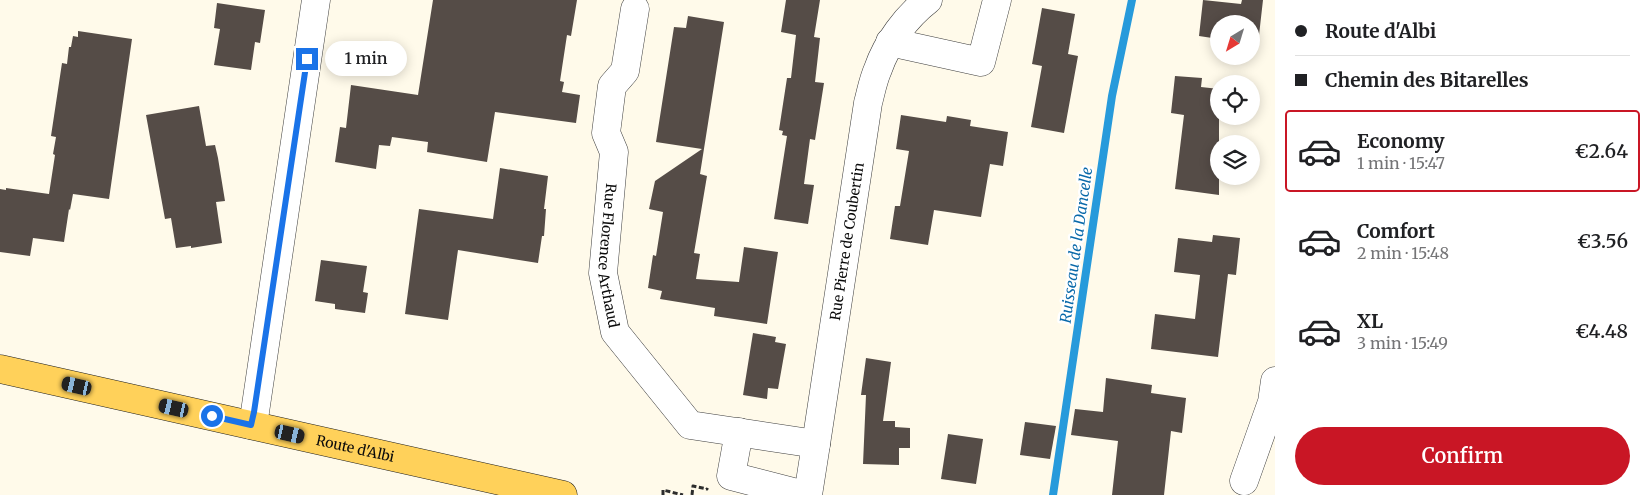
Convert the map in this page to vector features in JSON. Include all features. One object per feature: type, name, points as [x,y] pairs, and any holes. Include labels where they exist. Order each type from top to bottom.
[{"type":"main road","name":"Route d'Albi","points":[[0,369],[563,495]]},
{"type":"street","points":[[251,425],[316,0]]},
{"type":"street","name":"Rue Pierre de Coubertin","points":[[738,432],[731,476],[806,495],[816,444],[868,103],[878,69],[890,42],[919,7],[928,0]]},
{"type":"street","points":[[890,42],[981,62],[997,0]]},
{"type":"street","name":"Rue Florence Arthaud","points":[[635,9],[625,71],[612,86],[606,133],[614,152],[604,273],[615,332],[690,425],[738,432]]},
{"type":"street","points":[[1244,481],[1274,395]]},
{"type":"street","points":[[738,432],[816,444]]},
{"type":"path","points":[[692,495],[694,486],[707,489]]},
{"type":"path","points":[[662,495],[664,490],[683,495]]},
{"type":"building","points":[[433,0],[577,0],[571,36],[567,35],[560,81],[564,82],[562,92],[580,95],[576,123],[495,112],[487,162],[427,152],[428,142],[392,137],[390,146],[379,145],[376,169],[335,162],[340,127],[346,128],[351,85],[418,95]]},
{"type":"building","points":[[786,0],[820,0],[814,37],[820,38],[815,82],[824,83],[815,140],[810,139],[804,184],[814,185],[808,224],[774,219],[787,136],[782,135],[783,131],[779,130],[787,78],[791,78],[796,35],[781,32]]},
{"type":"building","points":[[1203,0],[1241,4],[1242,0],[1263,0],[1260,26],[1260,15],[1210,15],[1210,38],[1199,36]]},
{"type":"building","points":[[217,3],[265,10],[260,43],[255,42],[251,70],[214,65],[220,29],[214,28]]},
{"type":"building","points":[[1042,8],[1075,14],[1068,54],[1078,56],[1064,133],[1031,127],[1042,66],[1032,64]]},
{"type":"building","points":[[688,16],[724,22],[700,174],[707,176],[694,253],[700,254],[696,279],[739,282],[744,247],[778,252],[767,324],[714,316],[715,308],[660,299],[662,291],[648,288],[653,255],[656,256],[663,212],[649,209],[655,181],[702,149],[656,142],[674,27],[686,28]]},
{"type":"building","points":[[78,31],[132,39],[109,199],[73,194],[64,242],[33,238],[30,256],[0,252],[0,189],[6,190],[6,188],[49,194],[56,137],[51,136],[62,63],[67,64],[69,47],[71,47],[73,36],[78,37]]},
{"type":"building","points":[[1175,76],[1202,78],[1201,87],[1210,88],[1210,125],[1219,125],[1219,135],[1210,135],[1210,185],[1219,185],[1219,195],[1175,189],[1184,115],[1171,113]]},
{"type":"building","points":[[199,106],[206,146],[215,145],[218,158],[225,201],[216,202],[222,243],[191,248],[191,246],[176,248],[171,218],[165,219],[146,115]]},
{"type":"building","points":[[901,115],[946,122],[947,116],[971,120],[970,126],[1008,132],[1003,166],[990,164],[981,217],[934,210],[928,245],[890,239],[895,206],[900,206],[909,151],[896,149]]},
{"type":"building","points":[[500,168],[548,176],[544,209],[546,209],[544,236],[542,236],[538,263],[458,250],[448,320],[405,314],[419,209],[493,219]]},
{"type":"building","points":[[1213,235],[1240,238],[1236,275],[1228,274],[1218,357],[1151,349],[1155,314],[1195,319],[1200,275],[1174,272],[1178,238],[1212,242]]},
{"type":"building","points":[[321,260],[367,266],[363,292],[368,293],[365,313],[335,309],[335,304],[315,301]]},
{"type":"building","points":[[753,333],[776,337],[775,342],[786,344],[778,389],[768,388],[767,399],[743,395]]},
{"type":"building","points":[[866,358],[891,362],[883,421],[895,421],[895,427],[910,428],[910,448],[899,448],[899,465],[863,464],[866,395],[861,395]]},
{"type":"building","points":[[1106,378],[1152,385],[1151,393],[1186,398],[1182,433],[1171,431],[1164,495],[1112,495],[1118,441],[1071,435],[1075,409],[1103,412]]},
{"type":"building","points":[[1025,422],[1056,426],[1050,459],[1020,455]]},
{"type":"building","points":[[948,434],[983,439],[976,484],[941,479]]},
{"type":"waterway","name":"Ruisseau de la Dancelle","points":[[1053,495],[1112,96],[1132,0]]},
{"type":"route","points":[[212,416],[251,425],[307,59]]}]
